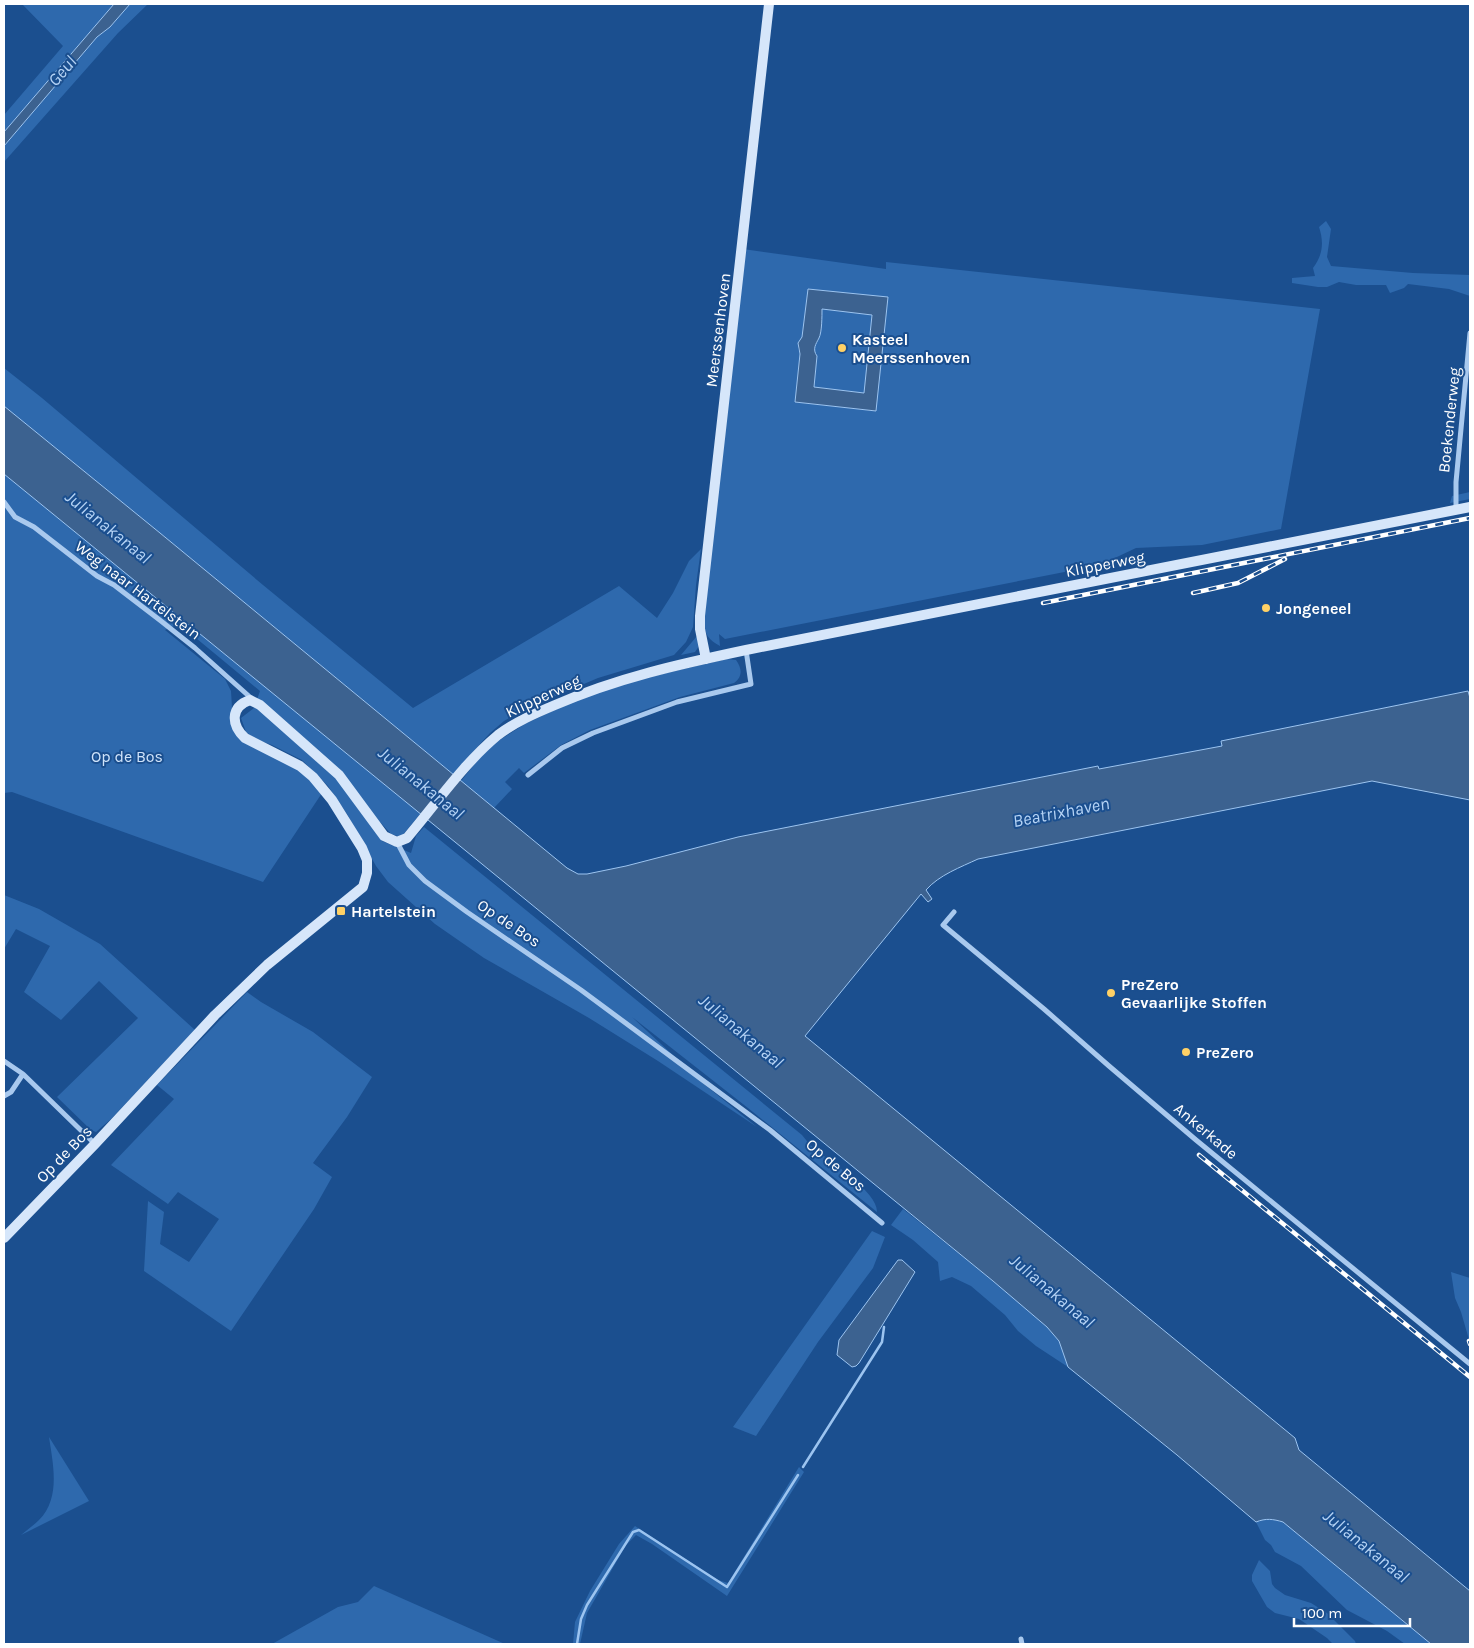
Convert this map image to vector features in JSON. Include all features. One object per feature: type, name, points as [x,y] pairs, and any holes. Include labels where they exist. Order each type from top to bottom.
[{"type":"street","name":"Meerssenhoven","points":[[706,659],[700,630],[700,616],[769,4]]},
{"type":"street","name":"Boekenderweg","points":[[1456,510],[1456,482],[1470,333]]},
{"type":"street","name":"Weg naar Hartelstein","points":[[4,502],[15,517],[34,527],[97,576],[114,586],[161,621],[255,701]]},
{"type":"street","name":"Klipperweg","points":[[397,842],[407,838],[478,753],[500,734],[541,711],[614,682],[746,650],[1470,507]]},
{"type":"street","points":[[528,775],[562,748],[592,732],[676,702],[751,684],[746,650]]},
{"type":"street","name":"Op de Bos","points":[[4,1238],[215,1015],[267,965],[326,915],[363,887],[368,864],[362,848],[332,800],[313,777],[300,766],[245,738],[238,732],[235,725],[235,713],[239,706],[250,700],[255,701],[339,775],[384,836],[397,842],[409,865],[425,881],[581,990],[770,1130],[882,1222]]},
{"type":"street","name":"Ankerkade","points":[[954,912],[943,925],[1189,1134],[1470,1364]]},
{"type":"street","points":[[4,1061],[23,1074],[94,1144]]},
{"type":"street","points":[[4,1096],[11,1092],[23,1074]]},
{"type":"green space","points":[[22,4],[114,4],[4,132],[4,115],[63,46]]},
{"type":"green space","points":[[130,4],[148,4],[118,33],[4,162],[4,146],[97,37],[110,27]]},
{"type":"green space","points":[[1326,221],[1331,229],[1327,257],[1331,266],[1413,273],[1470,275],[1470,296],[1449,289],[1408,284],[1404,288],[1390,293],[1386,285],[1356,285],[1339,282],[1327,287],[1318,287],[1292,283],[1292,278],[1315,276],[1313,268],[1322,248],[1319,227]]},
{"type":"green space","points":[[743,249],[886,269],[886,262],[1320,309],[1281,529],[1202,545],[1136,548],[1100,565],[725,639],[719,634],[720,646],[708,636],[704,621]],"holes":[[[808,289],[888,297],[875,411],[795,402],[800,354],[798,348],[802,337]]]},
{"type":"green space","points":[[822,309],[872,314],[864,393],[814,387],[817,356],[815,349],[821,332]]},
{"type":"green space","points":[[4,368],[413,708],[619,586],[657,618],[673,593],[689,561],[701,549],[693,627],[686,642],[674,655],[598,678],[525,709],[504,721],[490,733],[453,774],[4,406]]},
{"type":"green space","points":[[4,474],[421,813],[401,837],[391,834],[381,823],[364,815],[382,841],[411,853],[416,836],[424,827],[802,1135],[813,1147],[862,1187],[875,1204],[877,1212],[632,1017],[705,1085],[757,1127],[658,1061],[589,1018],[484,958],[435,924],[388,882],[376,866],[347,814],[328,786],[302,760],[255,739],[246,732],[241,718],[254,708],[260,691],[179,624],[165,630],[225,679],[231,691],[233,724],[304,774],[322,793],[263,882],[12,792],[4,793]]},
{"type":"green space","points":[[1470,492],[1470,499],[1450,503],[1452,496]]},
{"type":"green space","points":[[697,636],[699,646],[695,652],[681,655]]},
{"type":"green space","points":[[727,659],[736,660],[741,672],[739,678],[734,683],[680,697],[590,730],[561,745],[524,773],[519,768],[505,782],[512,789],[494,808],[461,781],[495,743],[525,724],[582,697],[606,687]]},
{"type":"green space","points":[[4,895],[39,909],[100,944],[195,1030],[111,1119],[96,1132],[91,1130],[57,1097],[138,1018],[99,981],[61,1020],[24,992],[50,946],[16,929],[4,949]]},
{"type":"green space","points":[[247,992],[313,1032],[372,1077],[347,1117],[313,1163],[332,1177],[314,1209],[231,1331],[144,1271],[148,1201],[164,1212],[160,1244],[189,1262],[219,1219],[178,1192],[168,1204],[111,1165],[174,1099],[157,1085]]},
{"type":"green space","points":[[903,1209],[1047,1327],[1059,1341],[1068,1367],[1036,1346],[1018,1331],[1005,1315],[971,1286],[952,1277],[940,1281],[938,1262],[913,1240],[891,1225]]},
{"type":"green space","points":[[872,1231],[885,1237],[873,1268],[818,1342],[756,1436],[733,1427]]},
{"type":"green space","points":[[1451,1272],[1470,1278],[1470,1343],[1455,1298]]},
{"type":"green space","points":[[49,1437],[89,1501],[21,1535],[39,1520],[50,1502],[54,1480]]},
{"type":"green space","points":[[799,1467],[804,1472],[727,1596],[636,1535],[626,1545],[587,1613],[580,1644],[573,1644],[575,1622],[590,1591],[619,1544],[635,1526],[718,1580],[728,1583]]},
{"type":"green space","points":[[1263,1519],[1283,1522],[1431,1644],[1405,1644],[1387,1631],[1347,1610],[1301,1566],[1275,1552],[1265,1540],[1256,1522]]},
{"type":"green space","points":[[1259,1560],[1270,1571],[1272,1584],[1275,1588],[1285,1595],[1311,1603],[1327,1613],[1356,1644],[1333,1644],[1299,1619],[1275,1613],[1267,1607],[1252,1581],[1252,1575]]},
{"type":"green space","points":[[374,1586],[505,1644],[272,1644],[338,1607],[358,1602]]},
{"type":"water","name":"Geul","points":[[114,4],[130,4],[110,27],[97,37],[4,146],[4,132]]},
{"type":"water","points":[[808,289],[888,297],[876,411],[795,402],[800,354],[798,343],[802,337]],"holes":[[[822,309],[872,315],[864,393],[814,387],[817,356],[815,349],[821,332]]]},
{"type":"water","points":[[4,406],[567,868],[578,874],[626,866],[738,837],[1098,766],[1099,769],[1222,746],[1221,741],[1468,691],[1470,698],[1470,800],[1372,781],[978,859],[950,872],[931,885],[926,890],[932,899],[928,902],[921,894],[805,1036],[1295,1438],[1299,1450],[1470,1591],[1470,1644],[1431,1644],[1283,1522],[1270,1519],[1256,1522],[1068,1367],[1059,1341],[1047,1327],[993,1281],[4,474]]},
{"type":"water","points":[[898,1260],[902,1260],[915,1272],[859,1363],[852,1367],[837,1355],[839,1340]]},
{"type":"waterway","points":[[803,1467],[882,1342],[884,1327]]},
{"type":"waterway","points":[[577,1644],[581,1619],[587,1605],[633,1532],[639,1530],[727,1587],[798,1475]]},
{"type":"railway","points":[[1043,603],[1470,518]]},
{"type":"railway","points":[[1193,593],[1238,583],[1285,559]]},
{"type":"railway","points":[[1199,1155],[1470,1377]]},
{"type":"place","name":"Kasteel Meerssenhoven","points":[[842,348]]},
{"type":"place","name":"Jongeneel","points":[[1266,608]]},
{"type":"place","name":"Hartelstein","points":[[341,911]]},
{"type":"place","name":"PreZero Gevaarlijke Stoffen","points":[[1111,993]]},
{"type":"place","name":"PreZero","points":[[1186,1052]]},
{"type":"water label","name":"Julianakanaal","points":[[108,527]]},
{"type":"water label","name":"Julianakanaal","points":[[421,783]]},
{"type":"water label","name":"Beatrixhaven","points":[[1061,812]]},
{"type":"water label","name":"Julianakanaal","points":[[741,1031]]},
{"type":"water label","name":"Julianakanaal","points":[[1052,1291]]},
{"type":"water label","name":"Julianakanaal","points":[[1366,1546]]}]
